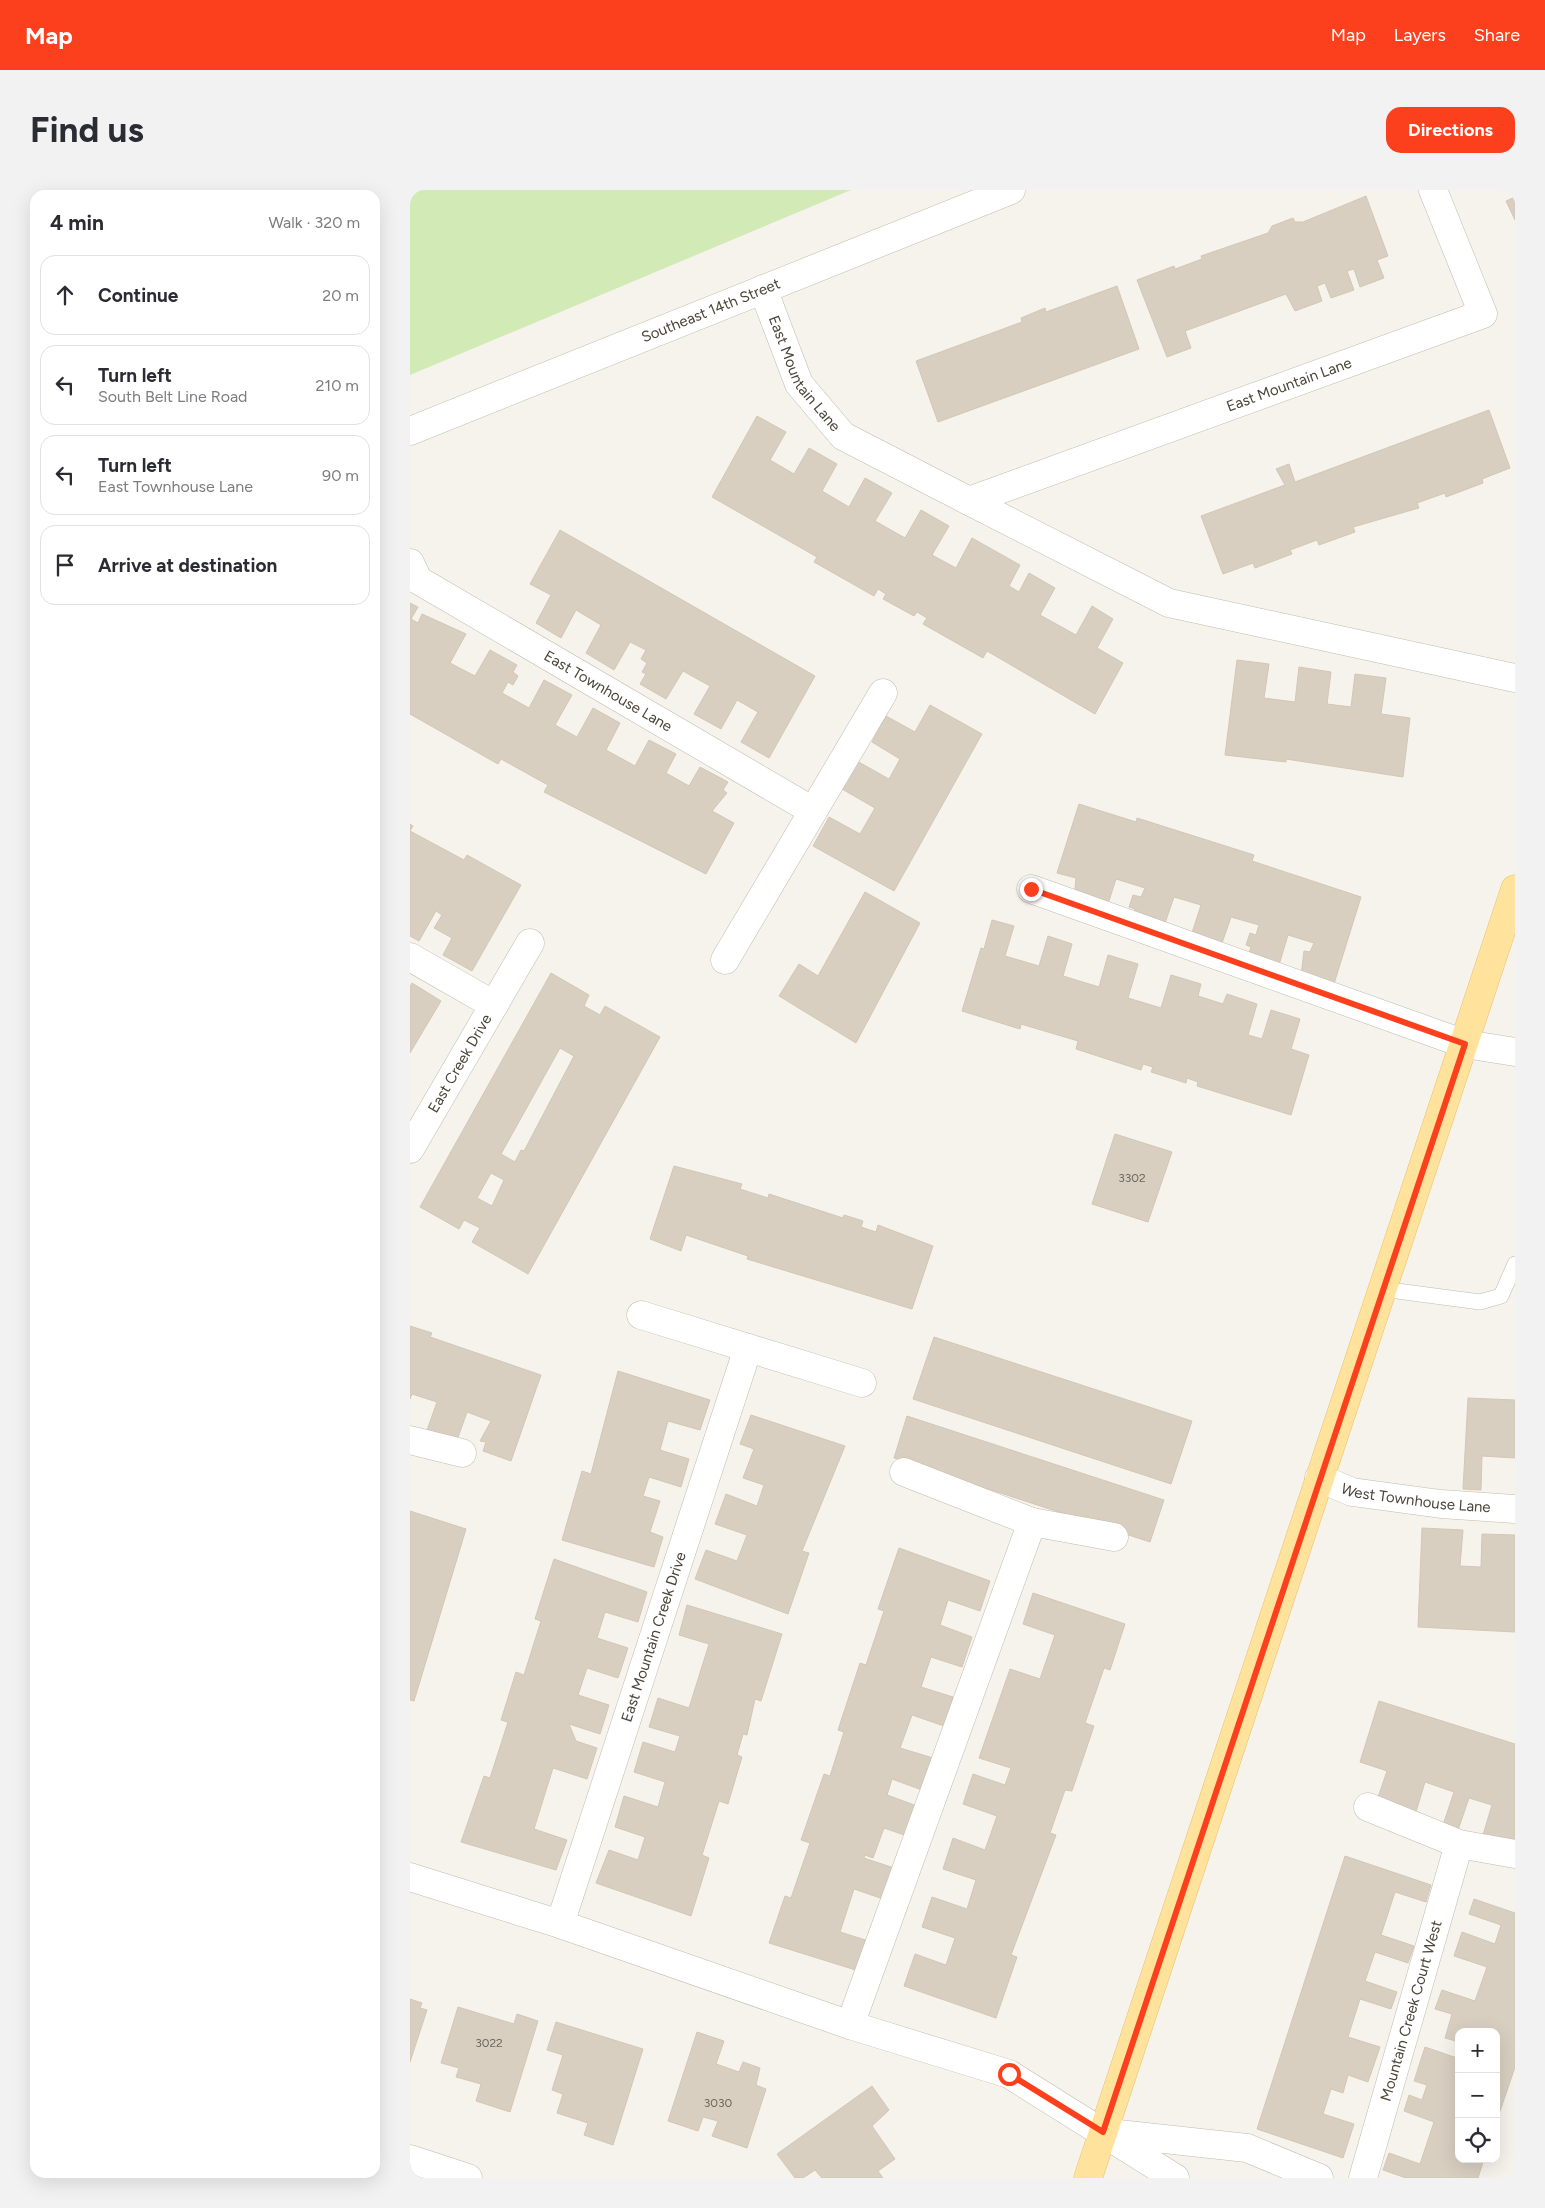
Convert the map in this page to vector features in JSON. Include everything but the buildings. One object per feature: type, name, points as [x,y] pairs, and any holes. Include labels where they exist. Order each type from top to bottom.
[{"type":"main road","points":[[1088,2178],[1515,889]]},
{"type":"street","name":"Southeast 14th Street","points":[[410,431],[1010,190]]},
{"type":"street","name":"East Mountain Lane","points":[[969,501],[1483,314],[1434,190]]},
{"type":"street","name":"East Mountain Lane","points":[[763,288],[799,384],[843,436],[1169,603],[1515,678]]},
{"type":"street","name":"East Townhouse Lane","points":[[410,563],[418,580],[813,811]]},
{"type":"street","points":[[725,960],[883,693]]},
{"type":"street","points":[[1031,889],[1465,1044],[1515,1052]]},
{"type":"street","name":"East Creek Drive","points":[[410,1149],[530,944]]},
{"type":"street","name":"East Creek Drive","points":[[410,957],[494,1005]]},
{"type":"street","points":[[641,1315],[862,1383]]},
{"type":"street","name":"East Mountain Creek Drive","points":[[560,1924],[748,1348]]},
{"type":"street","points":[[410,1440],[462,1453]]},
{"type":"street","points":[[904,1472],[1032,1522],[1114,1537]]},
{"type":"street","name":"West Townhouse Lane","points":[[1319,1478],[1352,1492],[1441,1504],[1515,1509]]},
{"type":"street","points":[[850,2025],[1032,1522]]},
{"type":"street","points":[[1368,1807],[1459,1844],[1515,1854]]},
{"type":"street","name":"Mountain Creek Court West","points":[[1363,2178],[1459,1844]]},
{"type":"street","points":[[410,1877],[560,1924],[850,2025],[1009,2074],[1175,2178]]},
{"type":"street","points":[[1103,2132],[1248,2148],[1319,2178]]},
{"type":"street","points":[[410,2159],[468,2178]]},
{"type":"lane","points":[[1382,1289],[1480,1302],[1501,1296],[1515,1264]]},
{"type":"green space","points":[[410,190],[851,190],[410,375]]},
{"type":"route","points":[[1009,2074],[1103,2132],[1319,1478],[1465,1044],[1031,889]]}]
